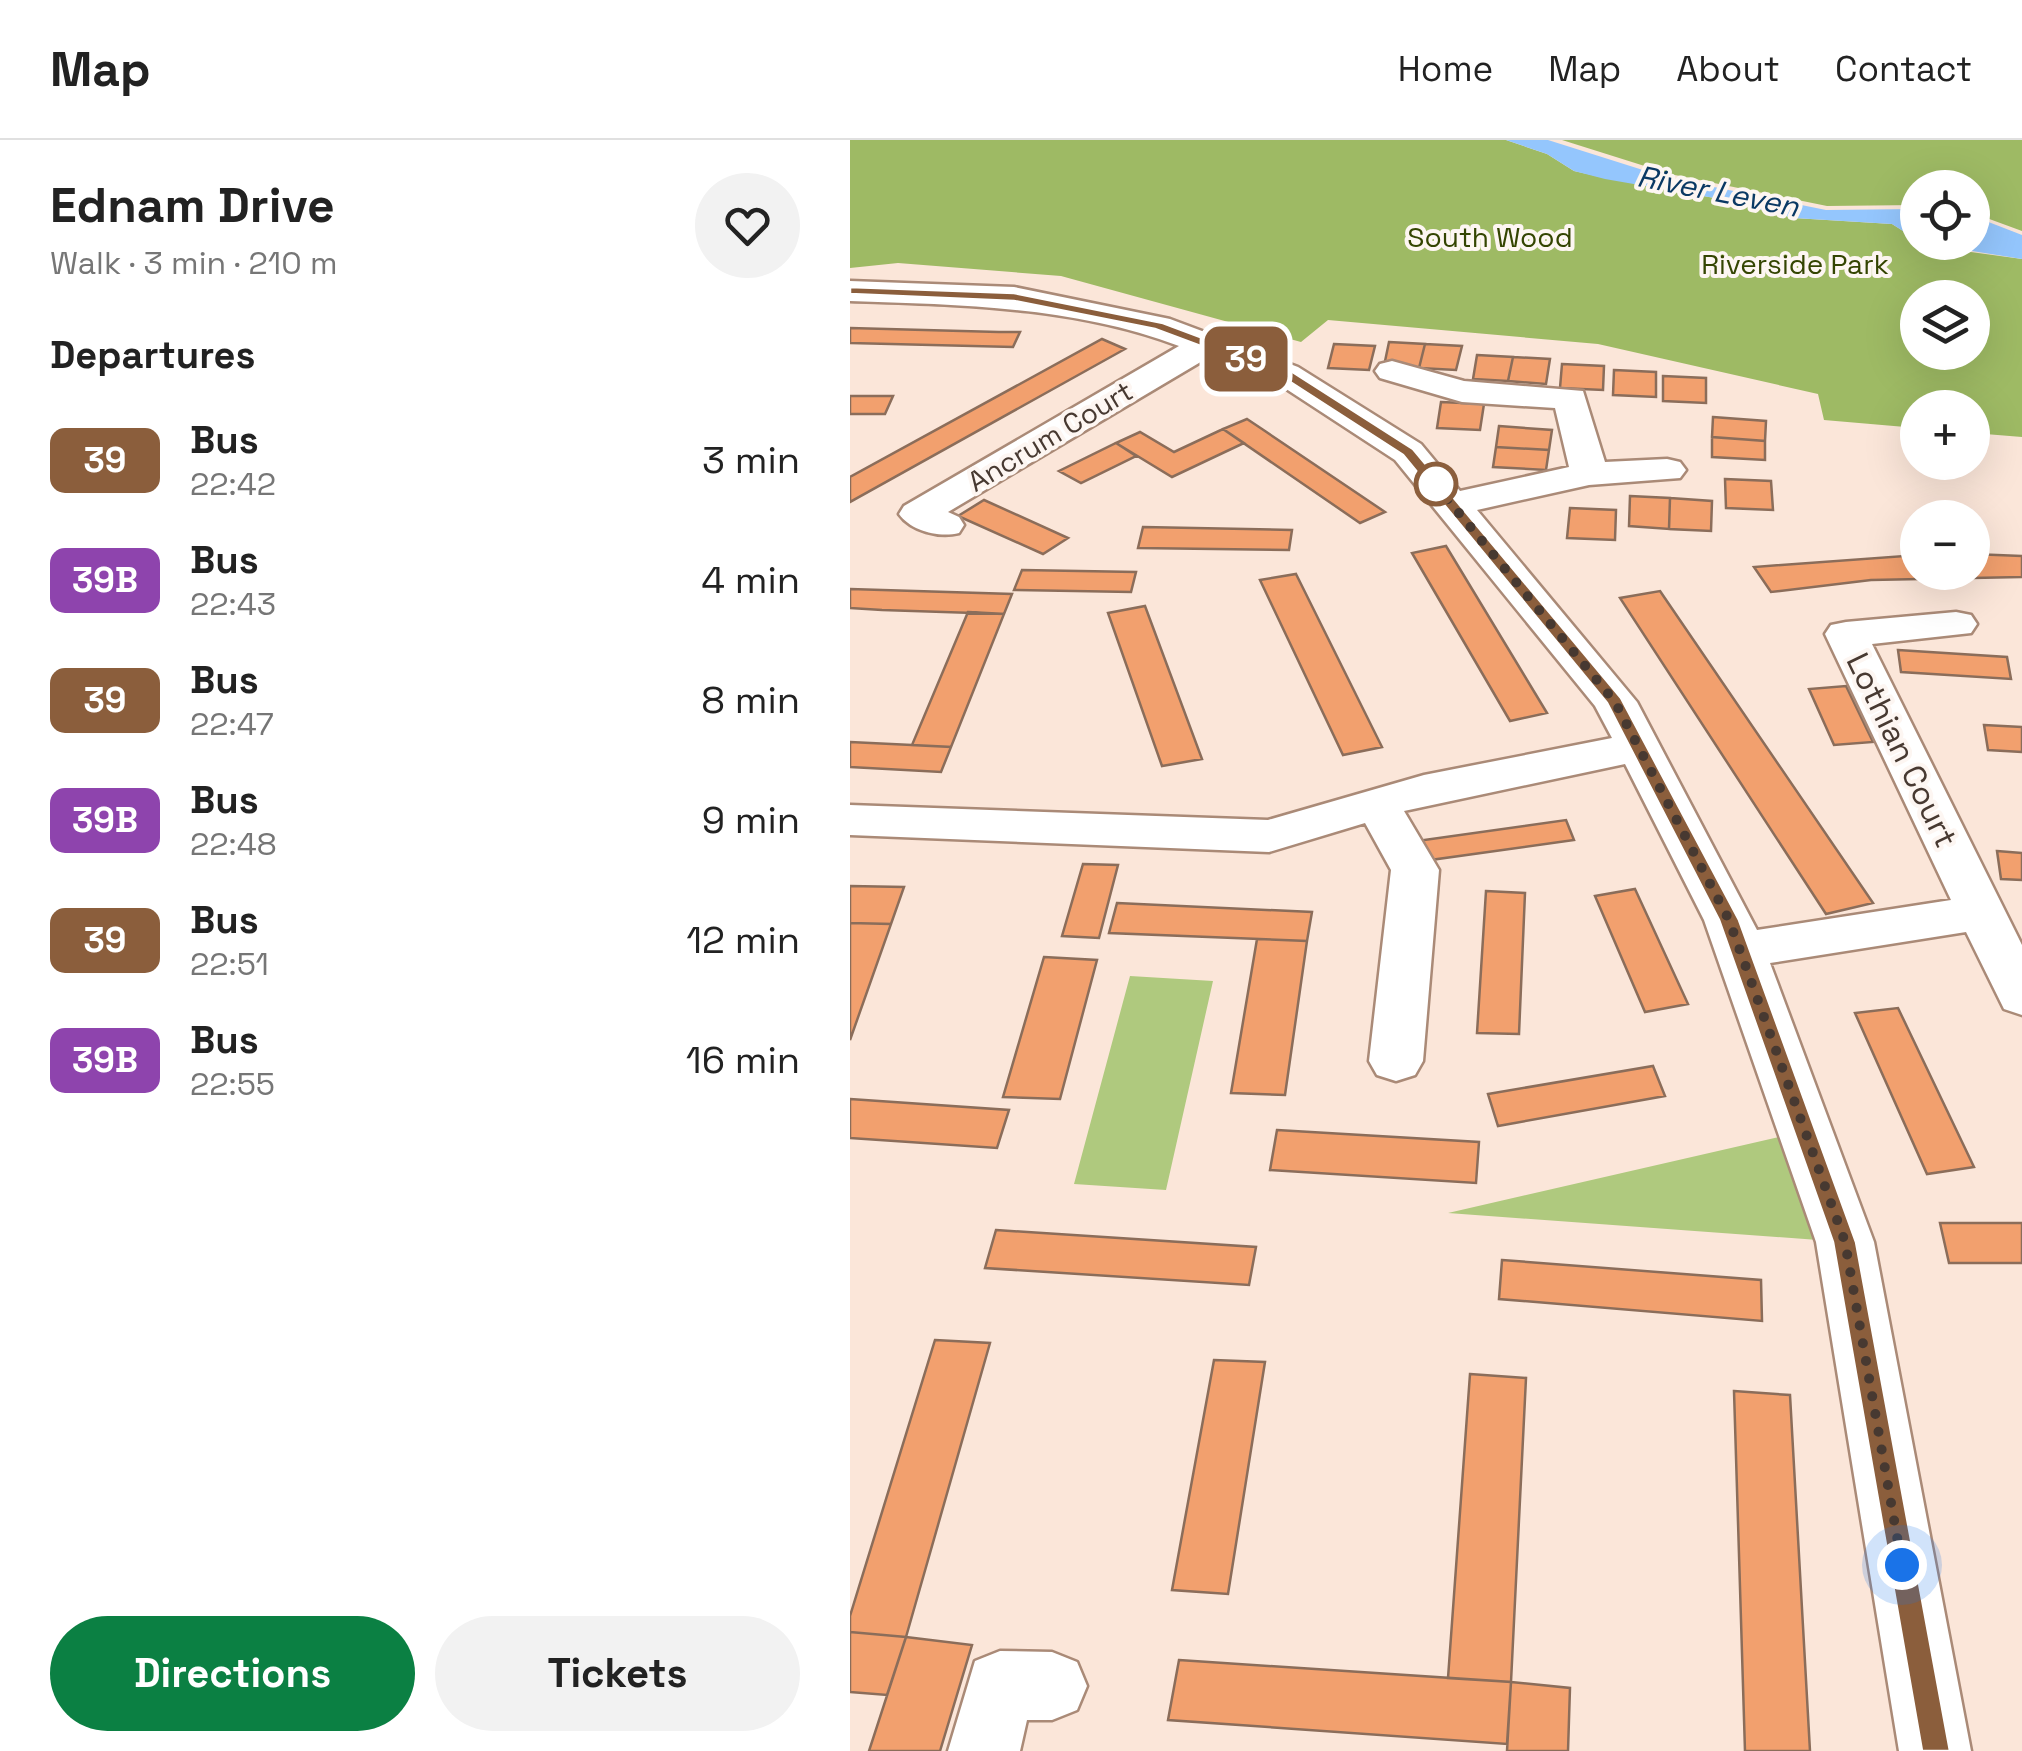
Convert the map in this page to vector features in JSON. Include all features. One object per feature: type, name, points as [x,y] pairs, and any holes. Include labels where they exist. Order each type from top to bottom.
[{"type":"street","points":[[850,291],[1014,297],[1158,326],[1286,374],[1408,452],[1615,702],[1729,920],[1845,1242],[1936,1751]]},
{"type":"street","name":"Ancrum Court","points":[[945,524],[918,514],[1206,344]]},
{"type":"street","points":[[1392,371],[1462,391],[1570,398],[1588,474]]},
{"type":"street","points":[[1453,504],[1588,474],[1667,470]]},
{"type":"street","name":"Lothian Court","points":[[1956,624],[1846,634],[2022,996]]},
{"type":"street","points":[[850,820],[1269,836],[1424,790],[1639,748]]},
{"type":"street","points":[[1378,804],[1415,870],[1396,1060]]},
{"type":"street","points":[[1740,950],[1982,913]]},
{"type":"street","points":[[984,1751],[1000,1685],[1052,1686]]},
{"type":"green space","name":"South Wood","points":[[850,140],[1506,140],[1547,154],[1574,171],[1605,178],[1720,199],[1794,218],[1892,224],[1900,229],[1900,260],[1990,260],[1990,255],[2022,259],[2022,437],[1990,434],[1990,390],[1900,390],[1900,427],[1824,420],[1818,394],[1598,344],[1328,320],[1301,342],[1061,276],[898,263],[850,268]]},
{"type":"green space","points":[[1562,140],[2022,140],[2022,231],[1990,219],[1990,170],[1900,170],[1900,205],[1827,206],[1670,174]]},
{"type":"green space","points":[[1130,976],[1213,981],[1166,1190],[1074,1184]]},
{"type":"green space","points":[[1805,1131],[1845,1242],[1448,1213]]},
{"type":"water","name":"River Leven","points":[[1506,140],[1548,140],[1665,177],[1826,210],[1900,209],[1900,229],[1892,224],[1794,218],[1720,199],[1605,179],[1574,171],[1547,154]]},
{"type":"water","points":[[1990,223],[2022,235],[2022,259],[1990,254]]},
{"type":"building","points":[[850,328],[1020,332],[1013,347],[850,343]]},
{"type":"building","points":[[1102,339],[1125,349],[850,502],[850,477]]},
{"type":"building","points":[[1389,342],[1425,344],[1419,368],[1384,366]]},
{"type":"building","points":[[1334,344],[1375,346],[1369,370],[1328,368]]},
{"type":"building","points":[[1425,344],[1462,346],[1456,370],[1419,368]]},
{"type":"building","points":[[1477,355],[1513,357],[1508,381],[1473,379]]},
{"type":"building","points":[[1513,357],[1550,359],[1546,384],[1508,381]]},
{"type":"building","points":[[1562,364],[1604,366],[1603,390],[1560,388]]},
{"type":"building","points":[[1614,370],[1656,372],[1656,397],[1613,395]]},
{"type":"building","points":[[1663,376],[1706,378],[1706,403],[1663,401]]},
{"type":"building","points":[[850,396],[893,396],[885,414],[850,414]]},
{"type":"building","points":[[1441,402],[1484,404],[1480,430],[1437,428]]},
{"type":"building","points":[[1713,417],[1766,421],[1765,441],[1712,437]]},
{"type":"building","points":[[1247,419],[1385,512],[1360,523],[1223,429]]},
{"type":"building","points":[[1499,426],[1552,430],[1549,450],[1496,447]]},
{"type":"building","points":[[1223,429],[1244,443],[1172,477],[1116,443],[1140,432],[1174,452]]},
{"type":"building","points":[[1712,437],[1765,441],[1765,460],[1712,457]]},
{"type":"building","points":[[1116,443],[1136,456],[1081,483],[1059,471]]},
{"type":"building","points":[[1496,447],[1549,450],[1546,470],[1493,467]]},
{"type":"building","points":[[1725,479],[1771,481],[1773,510],[1726,508]]},
{"type":"building","points":[[1630,496],[1670,498],[1669,529],[1629,526]]},
{"type":"building","points":[[1670,498],[1712,501],[1711,531],[1669,529]]},
{"type":"building","points":[[984,500],[1068,538],[1043,554],[958,516]]},
{"type":"building","points":[[1570,508],[1616,510],[1615,540],[1567,538]]},
{"type":"building","points":[[1143,527],[1292,530],[1289,550],[1138,548]]},
{"type":"building","points":[[1446,546],[1547,713],[1510,721],[1412,553]]},
{"type":"building","points":[[1990,555],[2022,556],[2022,577],[1990,578]]},
{"type":"building","points":[[1900,556],[1900,579],[1771,592],[1754,567]]},
{"type":"building","points":[[1022,570],[1136,572],[1131,592],[1014,590]]},
{"type":"building","points":[[1296,574],[1382,747],[1343,755],[1260,580]]},
{"type":"building","points":[[850,589],[1012,594],[1004,614],[850,608]]},
{"type":"building","points":[[1660,591],[1873,903],[1826,914],[1620,598]]},
{"type":"building","points":[[1145,606],[1202,759],[1162,766],[1108,613]]},
{"type":"building","points":[[968,612],[1004,614],[951,747],[912,745]]},
{"type":"building","points":[[1898,650],[2007,657],[2011,679],[1901,672]]},
{"type":"building","points":[[1846,686],[1873,742],[1834,745],[1809,689]]},
{"type":"building","points":[[1984,725],[2022,727],[2022,752],[1988,750]]},
{"type":"building","points":[[850,742],[951,747],[941,772],[850,767]]},
{"type":"building","points":[[1566,820],[1574,840],[1423,861],[1417,841]]},
{"type":"building","points":[[1997,851],[2022,853],[2022,880],[2001,879]]},
{"type":"building","points":[[1083,864],[1118,865],[1099,938],[1062,936]]},
{"type":"building","points":[[850,886],[904,887],[891,924],[850,923]]},
{"type":"building","points":[[1635,889],[1688,1004],[1645,1012],[1595,896]]},
{"type":"building","points":[[1486,891],[1525,893],[1519,1034],[1477,1033]]},
{"type":"building","points":[[1117,903],[1312,912],[1307,941],[1109,933]]},
{"type":"building","points":[[850,923],[891,924],[850,1040]]},
{"type":"building","points":[[1257,939],[1307,941],[1285,1095],[1231,1093]]},
{"type":"building","points":[[1044,957],[1097,960],[1060,1099],[1003,1097]]},
{"type":"building","points":[[1898,1008],[1974,1167],[1927,1174],[1855,1013]]},
{"type":"building","points":[[1653,1066],[1665,1096],[1498,1126],[1488,1094]]},
{"type":"building","points":[[850,1099],[1009,1110],[997,1148],[850,1138]]},
{"type":"building","points":[[1277,1130],[1479,1142],[1476,1183],[1270,1170]]},
{"type":"building","points":[[1940,1223],[2022,1223],[2022,1263],[1949,1263]]},
{"type":"building","points":[[996,1230],[1256,1247],[1249,1285],[985,1268]]},
{"type":"building","points":[[1502,1260],[1761,1280],[1762,1321],[1499,1299]]},
{"type":"building","points":[[935,1340],[990,1343],[906,1637],[850,1632],[850,1616]]},
{"type":"building","points":[[1214,1360],[1265,1362],[1228,1594],[1172,1590]]},
{"type":"building","points":[[1470,1374],[1526,1378],[1511,1682],[1448,1678]]},
{"type":"building","points":[[1734,1391],[1790,1395],[1810,1751],[1745,1751]]},
{"type":"building","points":[[850,1632],[906,1637],[887,1695],[850,1692]]},
{"type":"building","points":[[906,1637],[972,1645],[940,1751],[869,1751]]},
{"type":"building","points":[[1179,1660],[1511,1682],[1507,1744],[1168,1720]]},
{"type":"building","points":[[1511,1682],[1570,1688],[1568,1751],[1507,1751]]},
{"type":"bus line","name":"39","points":[[850,291],[1014,297],[1158,326],[1286,374],[1408,452],[1615,702],[1729,920],[1845,1242],[1936,1751]]},
{"type":"route","points":[[1436,484],[1430,478],[1615,702],[1729,920],[1845,1242],[1902,1565]]},
{"type":"park label","name":"Riverside Park","points":[[1795,264]]}]
